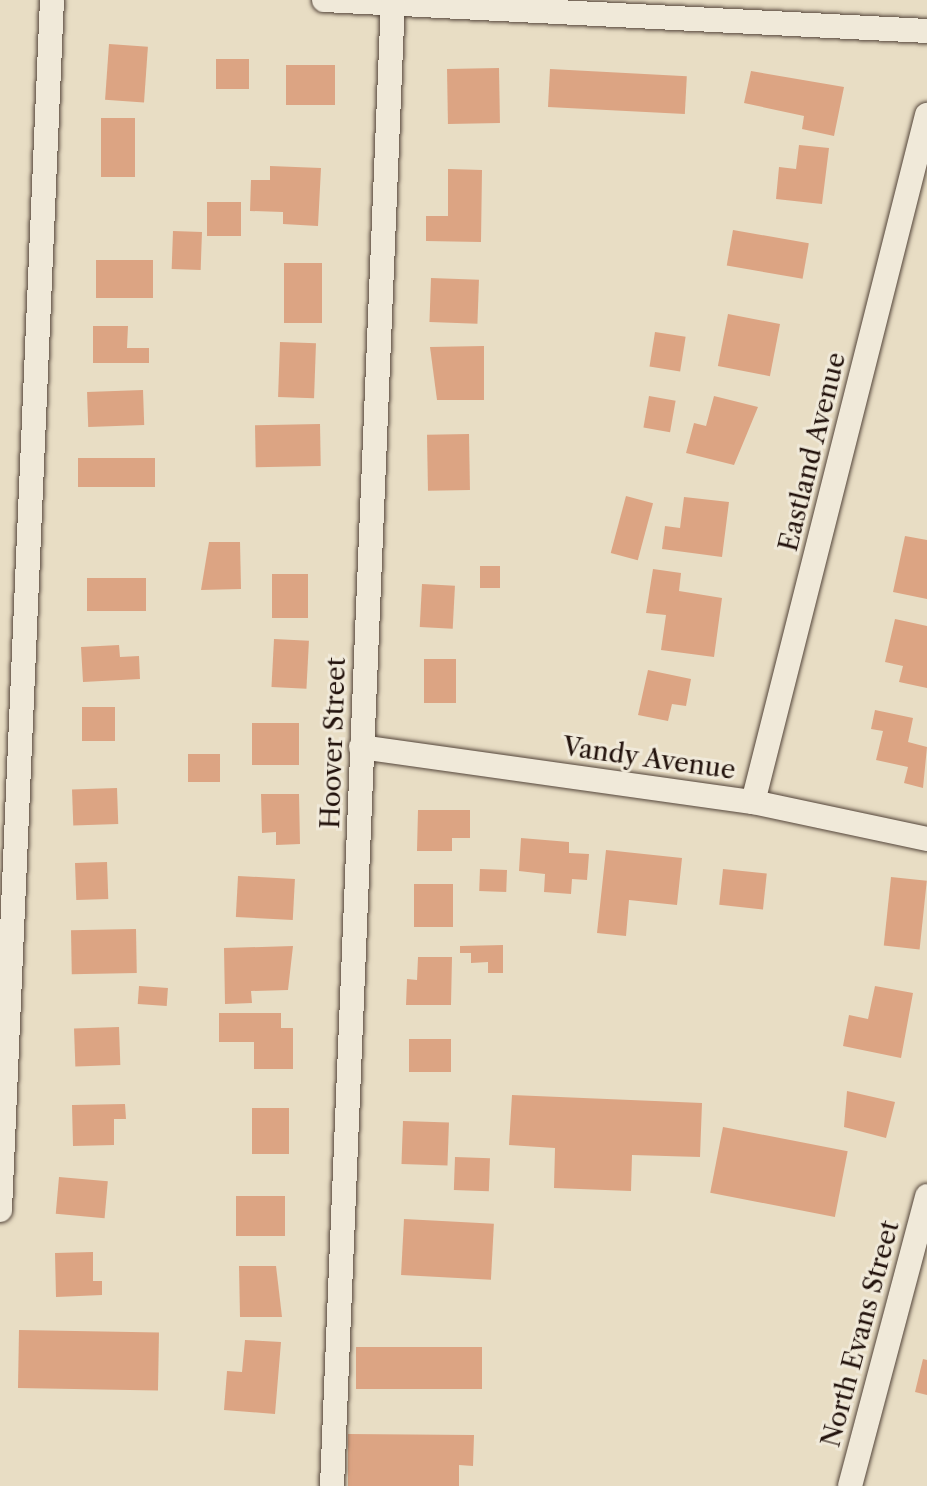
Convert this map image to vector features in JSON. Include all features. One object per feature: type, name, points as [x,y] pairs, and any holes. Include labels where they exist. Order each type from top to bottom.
[{"type":"street","points":[[0,1210],[52,0]]},
{"type":"street","points":[[324,0],[927,31]]},
{"type":"street","name":"Hoover Street","points":[[332,1486],[393,2]]},
{"type":"street","name":"Eastland Avenue","points":[[753,802],[927,115]]},
{"type":"street","name":"Vandy Avenue","points":[[361,747],[753,802],[927,839]]},
{"type":"street","name":"North Evans Street","points":[[850,1486],[927,1196]]},
{"type":"building","points":[[109,44],[148,47],[144,103],[105,100]]},
{"type":"building","points":[[216,59],[249,59],[249,89],[216,89]]},
{"type":"building","points":[[286,65],[335,65],[335,105],[286,105]]},
{"type":"building","points":[[499,68],[500,123],[448,124],[447,69]]},
{"type":"building","points":[[550,69],[687,76],[685,114],[548,107]]},
{"type":"building","points":[[751,71],[844,87],[834,136],[802,129],[804,116],[744,103]]},
{"type":"building","points":[[101,118],[135,118],[135,177],[101,177]]},
{"type":"building","points":[[799,145],[829,148],[822,204],[776,199],[779,167],[796,169]]},
{"type":"building","points":[[270,166],[321,168],[318,226],[283,224],[283,212],[250,211],[251,180],[270,180]]},
{"type":"building","points":[[448,169],[482,170],[481,242],[426,241],[426,216],[448,216]]},
{"type":"building","points":[[207,202],[241,202],[241,236],[207,236]]},
{"type":"building","points":[[733,230],[809,243],[803,279],[727,265]]},
{"type":"building","points":[[173,231],[202,232],[201,270],[172,269]]},
{"type":"building","points":[[96,260],[153,260],[153,298],[96,298]]},
{"type":"building","points":[[284,263],[322,263],[322,323],[284,323]]},
{"type":"building","points":[[431,278],[479,280],[477,324],[429,322]]},
{"type":"building","points":[[728,314],[780,324],[770,376],[718,366]]},
{"type":"building","points":[[93,326],[128,326],[127,348],[149,348],[149,363],[93,363]]},
{"type":"building","points":[[655,332],[686,337],[680,371],[650,367]]},
{"type":"building","points":[[280,342],[316,343],[314,398],[278,397]]},
{"type":"building","points":[[484,346],[484,400],[437,400],[430,347]]},
{"type":"building","points":[[143,390],[144,425],[88,427],[87,392]]},
{"type":"building","points":[[649,396],[676,401],[670,432],[643,428]]},
{"type":"building","points":[[714,396],[758,407],[734,465],[686,453],[694,423],[706,426]]},
{"type":"building","points":[[320,424],[321,466],[256,467],[255,425]]},
{"type":"building","points":[[469,434],[470,490],[428,491],[427,435]]},
{"type":"building","points":[[78,458],[155,458],[155,487],[78,487]]},
{"type":"building","points":[[626,496],[653,503],[638,560],[611,553]]},
{"type":"building","points":[[684,497],[729,502],[722,557],[662,549],[665,526],[680,528]]},
{"type":"building","points":[[905,536],[927,540],[927,599],[893,592]]},
{"type":"building","points":[[209,542],[240,542],[241,589],[201,590]]},
{"type":"building","points":[[480,566],[500,566],[500,588],[480,588]]},
{"type":"building","points":[[653,569],[681,573],[679,591],[722,598],[714,657],[661,650],[666,615],[646,613]]},
{"type":"building","points":[[272,574],[308,574],[308,618],[272,618]]},
{"type":"building","points":[[87,578],[146,578],[146,611],[87,611]]},
{"type":"building","points":[[422,584],[455,586],[453,629],[420,627]]},
{"type":"building","points":[[895,619],[927,626],[927,688],[899,682],[903,666],[885,662]]},
{"type":"building","points":[[274,639],[309,641],[306,689],[271,687]]},
{"type":"building","points":[[119,645],[120,657],[139,656],[140,679],[83,682],[81,647]]},
{"type":"building","points":[[424,659],[456,659],[456,703],[424,703]]},
{"type":"building","points":[[648,670],[691,679],[686,706],[672,704],[668,721],[638,715]]},
{"type":"building","points":[[82,707],[115,707],[115,741],[82,741]]},
{"type":"building","points":[[875,710],[913,718],[908,742],[927,747],[923,788],[904,783],[908,767],[876,760],[883,731],[871,729]]},
{"type":"building","points":[[252,723],[299,723],[299,765],[252,765]]},
{"type":"building","points":[[188,754],[220,754],[220,782],[188,782]]},
{"type":"building","points":[[117,788],[118,824],[73,826],[72,790]]},
{"type":"building","points":[[261,794],[299,794],[300,844],[276,845],[276,832],[262,833]]},
{"type":"building","points":[[418,810],[470,810],[470,838],[452,838],[452,851],[417,851]]},
{"type":"building","points":[[521,838],[569,842],[569,853],[589,854],[587,880],[572,879],[571,894],[544,892],[545,874],[519,871]]},
{"type":"building","points":[[606,850],[682,858],[677,905],[629,900],[626,936],[597,933]]},
{"type":"building","points":[[107,862],[108,899],[76,900],[75,863]]},
{"type":"building","points":[[480,869],[507,870],[506,892],[479,891]]},
{"type":"building","points":[[723,869],[767,874],[763,909],[719,905]]},
{"type":"building","points":[[238,876],[295,879],[293,920],[236,917]]},
{"type":"building","points":[[891,877],[927,881],[920,949],[884,946]]},
{"type":"building","points":[[414,884],[453,884],[453,927],[414,927]]},
{"type":"building","points":[[136,929],[137,973],[72,974],[71,930]]},
{"type":"building","points":[[503,945],[503,973],[488,973],[488,962],[471,963],[471,953],[460,953],[460,946]]},
{"type":"building","points":[[293,946],[288,990],[251,991],[252,1003],[225,1004],[224,948]]},
{"type":"building","points":[[418,957],[452,957],[451,1005],[406,1005],[407,979],[417,980]]},
{"type":"building","points":[[139,986],[168,988],[167,1006],[138,1004]]},
{"type":"building","points":[[875,986],[913,993],[901,1058],[843,1046],[849,1015],[868,1019]]},
{"type":"building","points":[[219,1013],[281,1013],[281,1028],[293,1028],[293,1069],[254,1069],[254,1042],[219,1042]]},
{"type":"building","points":[[119,1027],[120,1065],[75,1067],[74,1029]]},
{"type":"building","points":[[409,1039],[451,1039],[451,1072],[409,1072]]},
{"type":"building","points":[[847,1091],[895,1102],[886,1138],[844,1127]]},
{"type":"building","points":[[512,1095],[702,1103],[700,1157],[632,1155],[631,1191],[554,1188],[555,1148],[509,1145]]},
{"type":"building","points":[[125,1104],[126,1119],[114,1119],[114,1145],[73,1146],[72,1105]]},
{"type":"building","points":[[252,1108],[289,1108],[289,1154],[252,1154]]},
{"type":"building","points":[[403,1121],[449,1123],[447,1166],[401,1164]]},
{"type":"building","points":[[723,1127],[848,1151],[835,1217],[710,1193]]},
{"type":"building","points":[[455,1157],[490,1158],[489,1191],[454,1190]]},
{"type":"building","points":[[59,1177],[108,1181],[105,1218],[56,1214]]},
{"type":"building","points":[[236,1196],[285,1196],[285,1236],[236,1236]]},
{"type":"building","points":[[404,1219],[494,1224],[491,1280],[401,1275]]},
{"type":"building","points":[[93,1252],[93,1281],[102,1281],[102,1295],[56,1297],[55,1253]]},
{"type":"building","points":[[239,1266],[276,1266],[282,1317],[240,1317]]},
{"type":"building","points":[[19,1330],[159,1332],[158,1390],[18,1388]]},
{"type":"building","points":[[245,1340],[281,1342],[275,1414],[224,1410],[227,1371],[242,1372]]},
{"type":"building","points":[[356,1347],[482,1347],[482,1389],[356,1389]]},
{"type":"building","points":[[923,1359],[927,1360],[927,1395],[915,1392]]},
{"type":"building","points":[[348,1434],[474,1435],[473,1466],[459,1465],[459,1486],[348,1486]]}]
